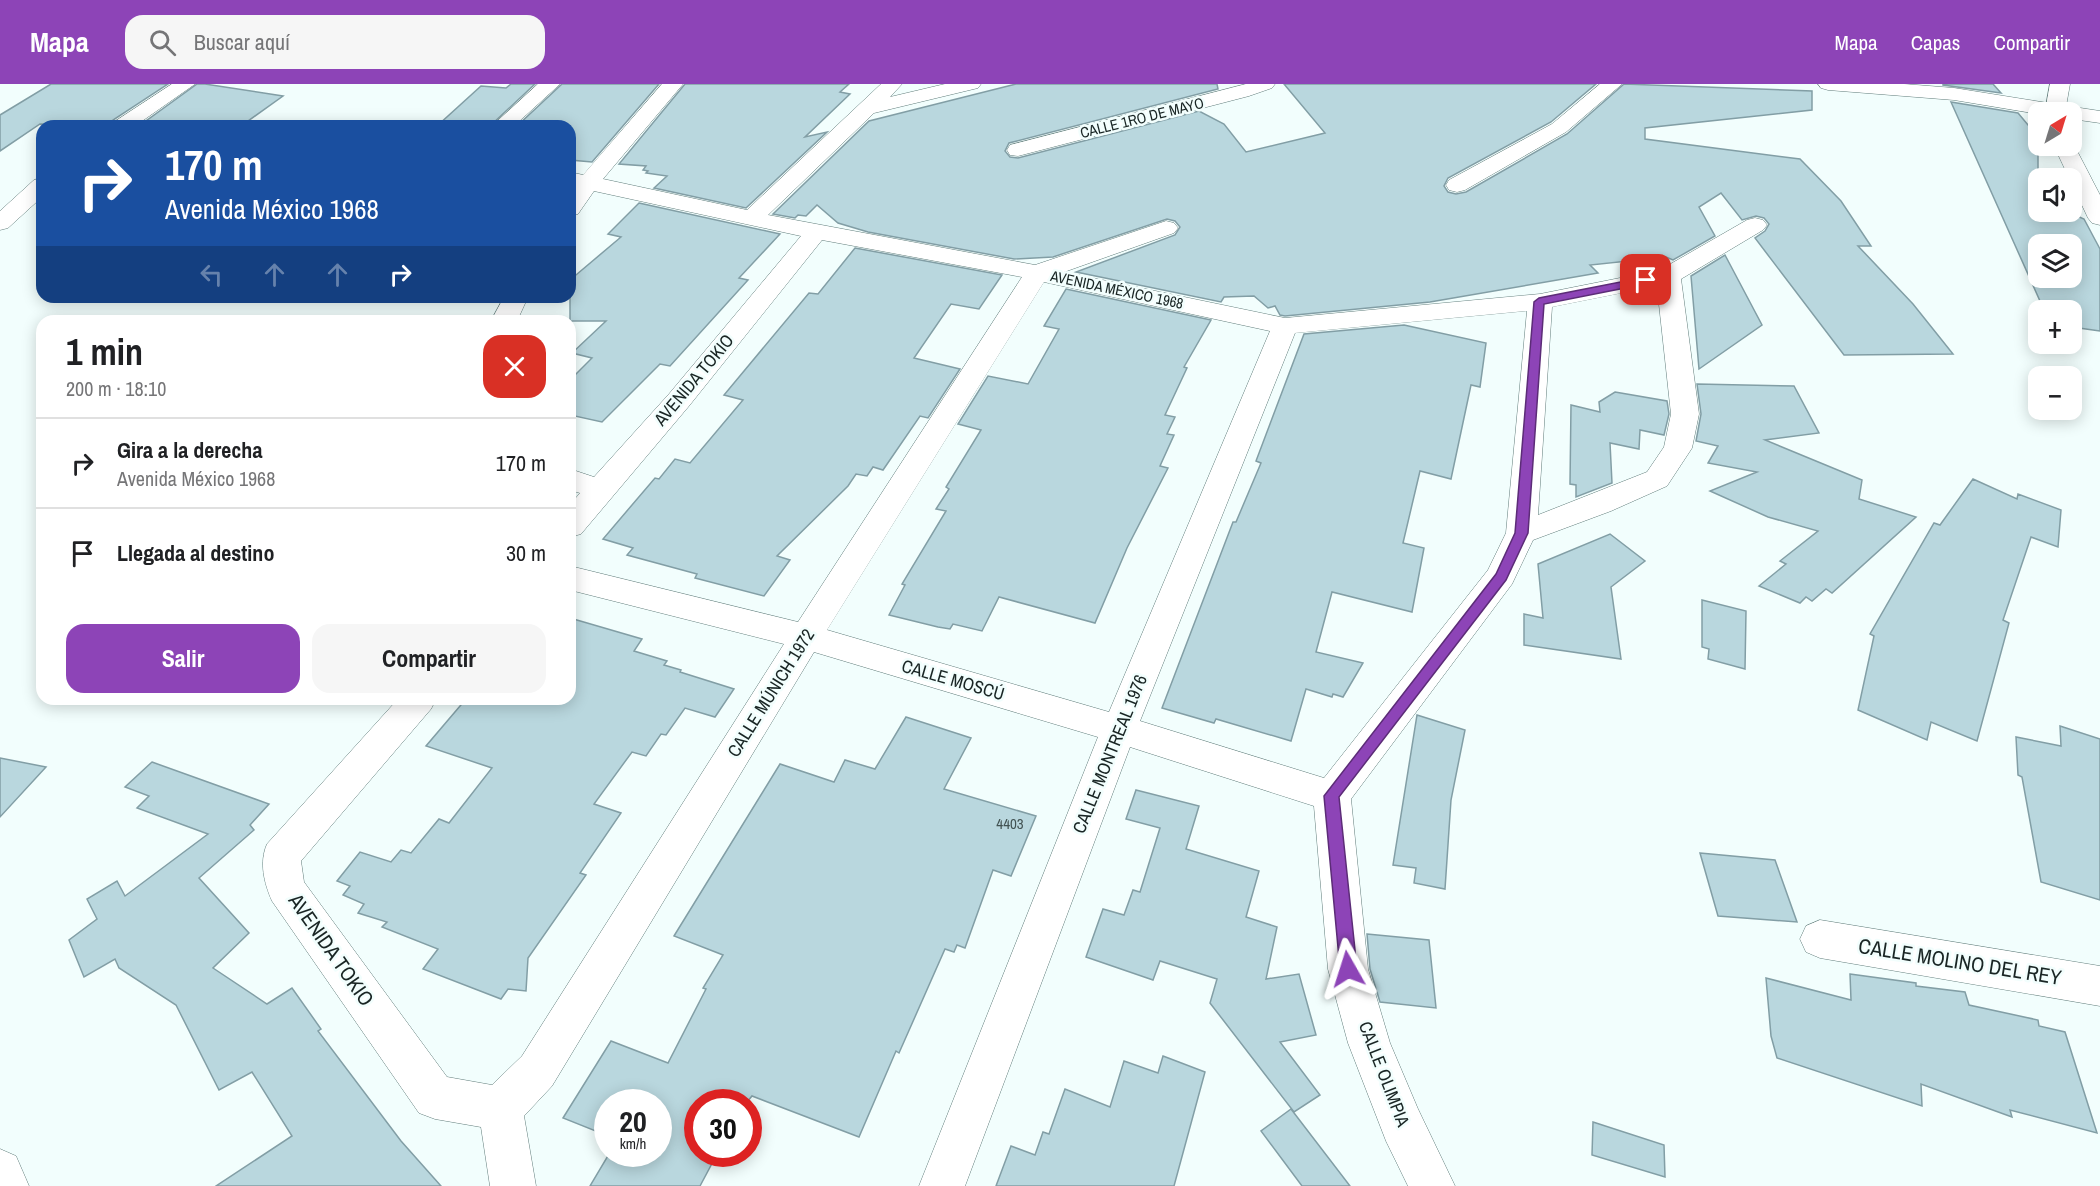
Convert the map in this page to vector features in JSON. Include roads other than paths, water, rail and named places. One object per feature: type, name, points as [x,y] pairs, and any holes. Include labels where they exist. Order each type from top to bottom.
[{"type":"main road","points":[[130,120],[185,84]]},
{"type":"main road","points":[[509,120],[550,84]]},
{"type":"main road","points":[[579,181],[673,84]]},
{"type":"main road","points":[[752,218],[892,84]]},
{"type":"main road","points":[[868,108],[971,84]]},
{"type":"main road","name":"CALLE 1RO DE MAYO","points":[[1018,150],[1265,84]]},
{"type":"main road","points":[[1457,185],[1559,128],[1612,84]]},
{"type":"main road","points":[[1828,84],[1954,94],[2028,107]]},
{"type":"main road","points":[[2056,102],[2059,84]]},
{"type":"main road","points":[[2082,115],[2100,117]]},
{"type":"main road","points":[[2070,156],[2100,218]]},
{"type":"main road","name":"AVENIDA MÉXICO 1968","points":[[579,181],[816,232],[1037,273],[1285,326],[1539,302],[1668,276],[1755,225]]},
{"type":"main road","points":[[0,223],[36,190]]},
{"type":"main road","points":[[1037,273],[1166,228]]},
{"type":"main road","name":"AVENIDA TOKIO","points":[[576,519],[679,400],[816,232]]},
{"type":"main road","name":"CALLE MÚNICH 1972","points":[[500,1108],[537,1071],[806,637],[1037,273]]},
{"type":"main road","points":[[1521,533],[1600,504],[1657,479],[1678,448],[1685,414],[1668,276]]},
{"type":"main road","points":[[1332,796],[1501,576],[1521,533],[1539,302]]},
{"type":"main road","name":"CALLE MONTREAL 1976","points":[[942,1186],[1119,729],[1285,326]]},
{"type":"main road","points":[[576,481],[600,489]]},
{"type":"main road","name":"CALLE MOSCÚ","points":[[576,580],[806,637],[1119,729],[1332,796]]},
{"type":"main road","name":"AVENIDA TOKIO","points":[[414,705],[281,856],[286,888],[435,1097],[500,1108]]},
{"type":"main road","name":"CALLE OLIMPIA","points":[[1332,796],[1348,969],[1369,1043],[1402,1125],[1432,1186]]},
{"type":"main road","name":"CALLE MOLINO DEL REY","points":[[1820,939],[2100,986]]},
{"type":"main road","points":[[500,1108],[513,1186]]},
{"type":"main road","points":[[0,1172],[6,1186]]}]
